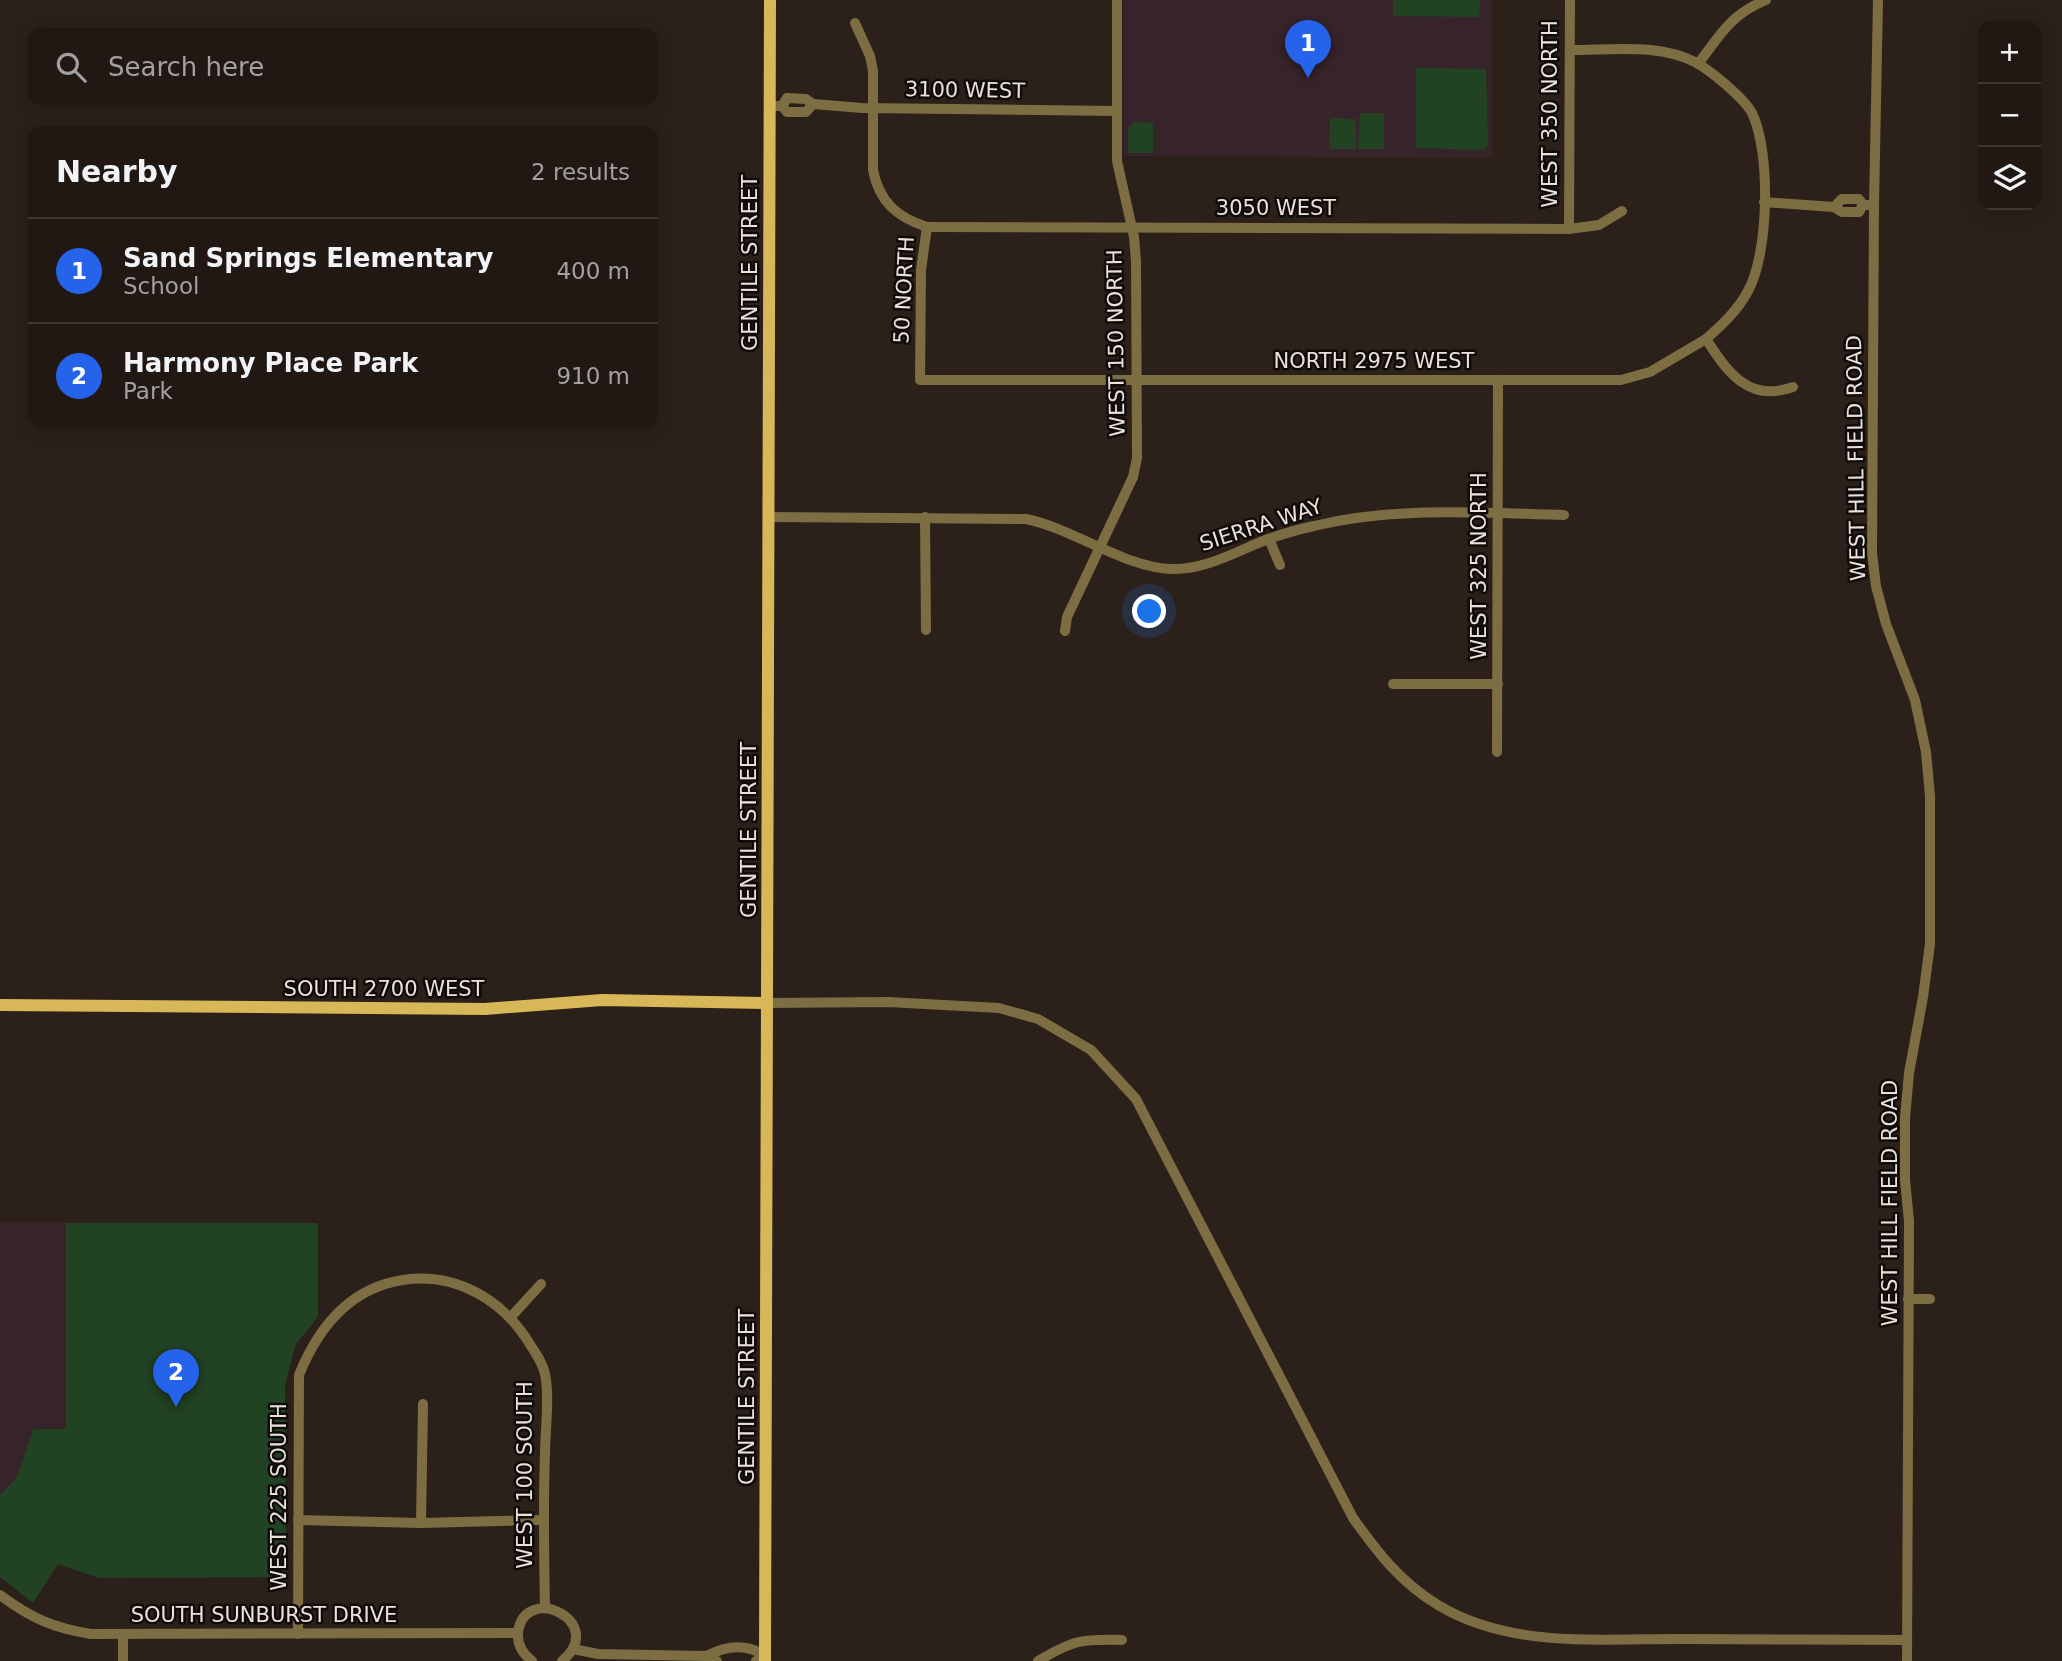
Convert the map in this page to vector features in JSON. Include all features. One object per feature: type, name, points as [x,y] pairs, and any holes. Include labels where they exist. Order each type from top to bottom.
[{"type":"main road","name":"GENTILE STREET","points":[[762,1659],[768,517],[776,106],[770,0]]},
{"type":"main road","name":"SOUTH 2700 WEST","points":[[0,1005],[485,1009],[602,1000],[767,1003]]},
{"type":"street","name":"WEST 150 NORTH","points":[[1065,631],[1067,617],[1136,467],[1136,261],[1117,161],[1117,0]]},
{"type":"street","name":"WEST 350 NORTH","points":[[1569,229],[1570,0]]},
{"type":"street","points":[[1570,50],[1654,50],[1675,54],[1698,64],[1732,19],[1766,0]]},
{"type":"street","name":"WEST HILL FIELD ROAD","points":[[1878,0],[1868,205],[1872,553],[1876,586],[1886,624],[1915,700],[1926,752],[1930,796],[1930,944],[1909,1073],[1905,1118],[1905,1180],[1909,1221],[1907,1661]]},
{"type":"street","name":"50 NORTH","points":[[855,23],[870,55],[873,71],[873,170],[876,184],[887,205],[908,221],[927,227],[921,270],[920,380]]},
{"type":"street","name":"NORTH 2975 WEST","points":[[920,380],[1621,380],[1650,372],[1706,339],[1739,307],[1758,267],[1764,202],[1760,133],[1751,111],[1742,99],[1698,64]]},
{"type":"street","name":"3100 WEST","points":[[776,106],[787,98],[806,99],[813,104],[873,108],[1116,111]]},
{"type":"street","points":[[1764,202],[1834,207],[1842,212],[1858,212],[1868,205]]},
{"type":"street","name":"3050 WEST","points":[[927,227],[1569,229],[1599,225],[1622,211]]},
{"type":"street","points":[[1706,339],[1728,371],[1745,385],[1762,392],[1778,393],[1793,387]]},
{"type":"street","name":"WEST 325 NORTH","points":[[1497,752],[1498,380]]},
{"type":"street","name":"SIERRA WAY","points":[[768,517],[1026,519],[1059,527],[1133,561],[1157,568],[1175,569],[1209,564],[1269,539],[1312,526],[1385,514],[1564,515]]},
{"type":"street","points":[[925,517],[926,630]]},
{"type":"street","points":[[1269,539],[1280,565]]},
{"type":"street","points":[[1392,684],[1498,684]]},
{"type":"street","points":[[767,1003],[888,1002],[999,1008],[1038,1019],[1091,1050],[1136,1099],[1353,1518],[1381,1559],[1438,1605],[1469,1620],[1538,1638],[1907,1640]]},
{"type":"street","name":"WEST 100 SOUTH","points":[[305,1360],[318,1336],[338,1314],[362,1293],[386,1282],[413,1278],[449,1281],[462,1285],[494,1303],[510,1318],[532,1346],[545,1370],[545,1608]]},
{"type":"street","points":[[510,1318],[541,1284]]},
{"type":"street","points":[[1908,1299],[1930,1299]]},
{"type":"street","name":"WEST 225 SOUTH","points":[[298,1634],[299,1375],[305,1360]]},
{"type":"street","points":[[421,1523],[423,1404]]},
{"type":"street","points":[[298,1520],[421,1523],[543,1520]]},
{"type":"street","name":"SOUTH SUNBURST DRIVE","points":[[0,1595],[16,1608],[54,1627],[91,1634],[518,1633]]},
{"type":"street","points":[[532,1661],[522,1652],[518,1633],[524,1618],[545,1608],[564,1613],[575,1630],[573,1649],[562,1661]]},
{"type":"street","points":[[123,1634],[123,1661]]},
{"type":"street","points":[[1038,1661],[1066,1644],[1089,1640],[1122,1640]]},
{"type":"street","points":[[706,1656],[722,1648],[754,1647],[762,1659]]},
{"type":"street","points":[[573,1649],[598,1654],[706,1656],[717,1661]]},
{"type":"shaded area","points":[[1123,0],[1492,0],[1492,158],[1124,156]]},
{"type":"shaded area","points":[[0,1223],[66,1223],[67,1429],[33,1429],[17,1477],[0,1495]]},
{"type":"green space","points":[[1393,0],[1480,0],[1479,17],[1393,16]]},
{"type":"green space","points":[[1416,68],[1486,69],[1488,145],[1484,150],[1416,148]]},
{"type":"green space","points":[[1360,113],[1384,113],[1384,149],[1358,149]]},
{"type":"green space","points":[[1330,118],[1356,119],[1356,149],[1329,149]]},
{"type":"green space","points":[[1134,122],[1153,123],[1153,153],[1128,153],[1128,128]]},
{"type":"green space","points":[[66,1223],[318,1223],[318,1317],[296,1344],[285,1385],[286,1577],[99,1578],[58,1564],[33,1603],[0,1577],[0,1495],[17,1477],[33,1429],[66,1429]]},
{"type":"place","name":"Sand Springs Elementary","points":[[1308,78]]},
{"type":"place","name":"Harmony Place Park","points":[[176,1407]]}]
